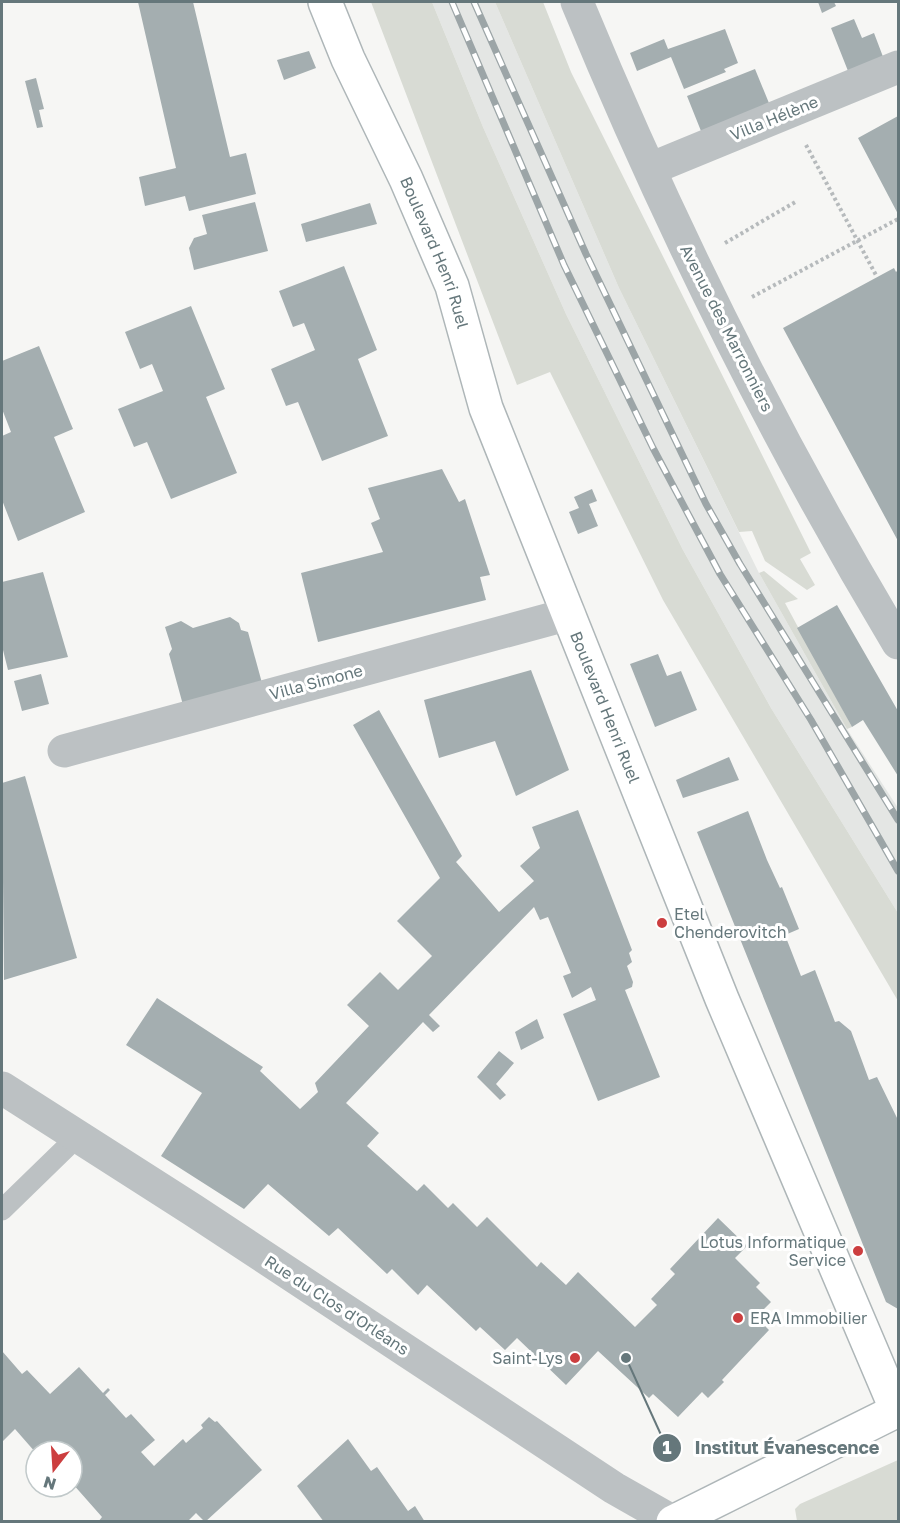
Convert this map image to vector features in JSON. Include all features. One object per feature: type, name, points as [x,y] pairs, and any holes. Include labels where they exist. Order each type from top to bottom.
[{"type":"street","name":"Boulevard Henri Ruel","points":[[325,2],[348,59],[406,179],[452,286],[486,408],[722,999],[898,1411]]},
{"type":"street","name":"Avenue des Marronniers","points":[[577,2],[650,169],[718,313],[825,517],[898,643]]},
{"type":"street","name":"Villa Hélène","points":[[650,169],[898,68]]},
{"type":"street","name":"Villa Simone","points":[[64,751],[569,614]]},
{"type":"street","name":"Rue du Clos d'Orléans","points":[[2,1088],[193,1210],[614,1488],[674,1521]]},
{"type":"street","points":[[674,1521],[898,1411]]},
{"type":"lane","points":[[2,1210],[77,1137]]},
{"type":"path","points":[[790,112],[856,242],[877,277]]},
{"type":"path","points":[[693,261],[797,201]]},
{"type":"path","points":[[718,313],[898,219]]},
{"type":"shaded area","points":[[371,2],[432,2],[483,127],[566,314],[683,550],[771,708],[898,913],[898,1001],[663,600],[550,372],[517,385]]},
{"type":"shaded area","points":[[432,2],[495,2],[619,288],[759,573],[847,729],[898,808],[898,913],[771,708],[683,550],[566,314],[483,127]]},
{"type":"shaded area","points":[[495,2],[543,2],[571,72],[811,553],[800,559],[815,585],[807,590],[765,561],[752,531],[739,532],[619,288]]},
{"type":"shaded area","points":[[764,571],[798,599],[785,603],[852,727],[847,729],[759,573]]},
{"type":"shaded area","points":[[898,1460],[898,1521],[797,1521],[795,1509],[800,1504]]},
{"type":"building","points":[[138,2],[193,2],[230,157],[246,153],[256,194],[189,211],[185,196],[145,206],[139,177],[176,168]]},
{"type":"building","points":[[818,2],[834,2],[836,6],[822,13]]},
{"type":"building","points":[[854,19],[862,38],[874,33],[885,62],[850,76],[831,28]]},
{"type":"building","points":[[725,29],[738,63],[724,69],[726,72],[684,89],[671,57],[637,71],[630,53],[664,39],[668,49]]},
{"type":"building","points":[[309,51],[316,68],[284,80],[277,60]]},
{"type":"building","points":[[755,69],[771,108],[703,136],[687,96]]},
{"type":"building","points":[[36,78],[44,109],[39,110],[43,127],[37,128],[25,81]]},
{"type":"building","points":[[898,116],[898,214],[858,138]]},
{"type":"building","points":[[255,202],[268,251],[194,270],[189,248],[194,238],[207,234],[202,215]]},
{"type":"building","points":[[370,203],[377,224],[306,242],[301,224]]},
{"type":"building","points":[[344,266],[377,350],[358,359],[388,436],[322,461],[298,402],[286,406],[271,369],[315,350],[304,323],[293,327],[279,291]]},
{"type":"building","points":[[894,268],[896,272],[898,270],[898,541],[783,328]]},
{"type":"building","points":[[191,306],[225,389],[206,397],[237,473],[171,499],[147,442],[134,447],[118,409],[163,391],[152,364],[140,369],[125,332]]},
{"type":"building","points":[[39,346],[73,429],[54,437],[85,512],[18,541],[2,500],[2,436],[11,432],[2,409],[2,361]]},
{"type":"building","points":[[442,469],[459,502],[465,499],[490,575],[480,577],[486,600],[318,642],[301,573],[383,552],[371,523],[380,519],[368,488]]},
{"type":"building","points":[[592,489],[597,501],[589,504],[598,526],[578,534],[569,512],[579,508],[574,497]]},
{"type":"building","points":[[43,572],[68,657],[8,670],[2,646],[2,582]]},
{"type":"building","points":[[837,605],[898,711],[898,776],[863,720],[852,727],[797,628]]},
{"type":"building","points":[[230,617],[239,623],[241,630],[248,632],[262,683],[183,705],[169,654],[172,649],[165,627],[181,621],[193,628]]},
{"type":"building","points":[[658,654],[667,676],[681,671],[697,710],[655,727],[630,664]]},
{"type":"building","points":[[531,670],[569,770],[516,796],[495,741],[439,758],[424,700]]},
{"type":"building","points":[[41,674],[49,704],[22,711],[14,681]]},
{"type":"building","points":[[379,710],[462,856],[456,862],[499,912],[534,881],[520,866],[540,848],[532,827],[578,810],[632,950],[629,953],[632,962],[627,966],[633,982],[632,987],[625,990],[660,1077],[598,1101],[563,1014],[596,1000],[591,987],[572,998],[563,976],[571,973],[548,917],[540,920],[534,907],[429,1015],[440,1026],[433,1032],[423,1022],[346,1103],[379,1133],[367,1146],[417,1191],[424,1184],[448,1208],[453,1203],[477,1227],[487,1217],[537,1267],[541,1262],[566,1285],[578,1272],[635,1327],[657,1305],[651,1299],[675,1274],[670,1269],[718,1218],[747,1246],[735,1258],[760,1283],[756,1287],[771,1302],[756,1317],[769,1330],[708,1398],[702,1392],[678,1417],[653,1394],[649,1398],[598,1351],[566,1385],[517,1338],[505,1350],[480,1327],[476,1331],[427,1285],[418,1295],[392,1269],[387,1274],[338,1228],[329,1236],[268,1184],[244,1209],[161,1156],[202,1093],[126,1045],[157,998],[263,1067],[260,1071],[300,1109],[318,1092],[315,1083],[369,1026],[347,1005],[380,972],[398,990],[432,956],[397,921],[440,878],[353,725]]},
{"type":"building","points":[[729,757],[739,780],[683,798],[676,780]]},
{"type":"building","points":[[25,776],[77,958],[4,980],[2,783]]},
{"type":"building","points":[[748,811],[767,860],[780,888],[782,887],[799,929],[785,935],[801,976],[815,970],[835,1022],[839,1021],[851,1031],[869,1080],[877,1077],[898,1120],[898,1309],[886,1302],[697,832]]},
{"type":"building","points":[[537,1019],[544,1038],[521,1050],[515,1032]]},
{"type":"building","points":[[499,1051],[514,1063],[496,1084],[506,1095],[500,1100],[477,1077]]},
{"type":"building","points":[[2,1351],[22,1374],[27,1370],[50,1394],[79,1367],[103,1393],[108,1388],[110,1390],[105,1395],[126,1418],[131,1414],[155,1440],[141,1452],[154,1466],[183,1439],[186,1443],[203,1428],[201,1425],[209,1417],[217,1421],[262,1470],[205,1522],[196,1513],[187,1522],[98,1522],[102,1517],[84,1497],[84,1439],[24,1439],[15,1429],[2,1442]]},
{"type":"building","points":[[348,1439],[371,1471],[377,1467],[408,1511],[415,1506],[425,1522],[324,1522],[297,1486]]},
{"type":"railway","points":[[452,2],[564,265],[653,448],[720,574],[811,720],[898,871]]},
{"type":"railway","points":[[474,2],[586,254],[706,504],[740,564],[898,820]]},
{"type":"place","name":"Etel Chenderovitch","points":[[662,923]]},
{"type":"place","name":"Lotus Informatique Service","points":[[858,1251]]},
{"type":"place","name":"ERA Immobilier","points":[[738,1318]]},
{"type":"place","name":"Saint-Lys","points":[[575,1358]]},
{"type":"place","name":"Institut Évanescence","points":[[626,1358]]}]
